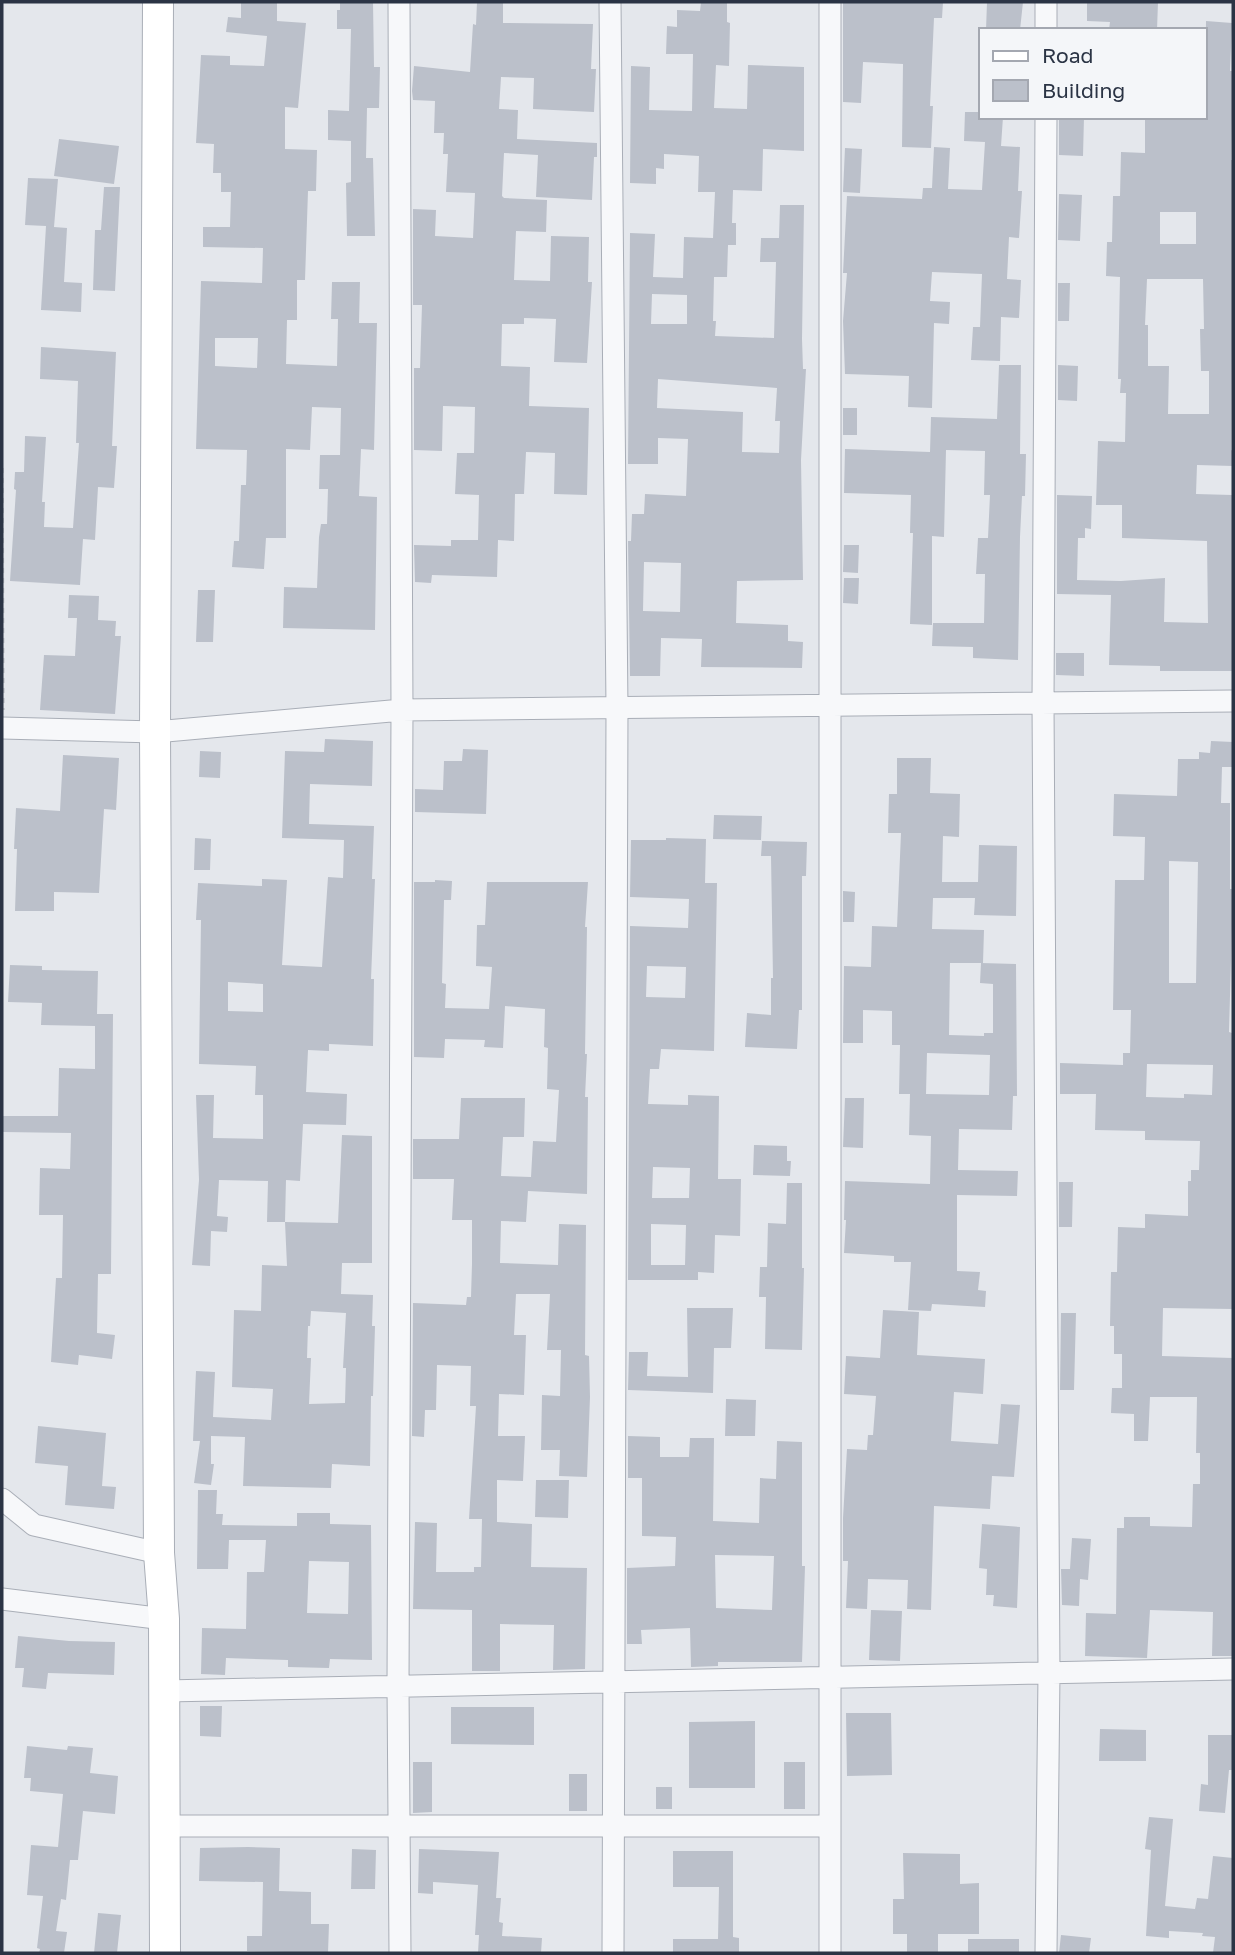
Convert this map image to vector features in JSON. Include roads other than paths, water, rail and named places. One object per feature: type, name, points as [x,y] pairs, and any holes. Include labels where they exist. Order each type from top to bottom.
[{"type":"street","points":[[158,2],[155,732],[159,1553],[164,1619],[165,1953]]},
{"type":"street","points":[[399,2],[402,710],[398,1686],[400,1953]]},
{"type":"street","points":[[610,2],[617,708],[613,1953]]},
{"type":"street","points":[[830,2],[830,1953]]},
{"type":"street","points":[[1046,2],[1046,28]]},
{"type":"street","points":[[1046,119],[1043,703],[1049,1673],[1046,1953]]},
{"type":"street","points":[[2,728],[155,732],[402,710],[1233,701]]},
{"type":"street","points":[[2,1499],[34,1525],[159,1553]]},
{"type":"street","points":[[2,1599],[164,1619]]},
{"type":"street","points":[[165,1692],[1233,1669]]},
{"type":"street","points":[[166,1826],[830,1826]]}]
